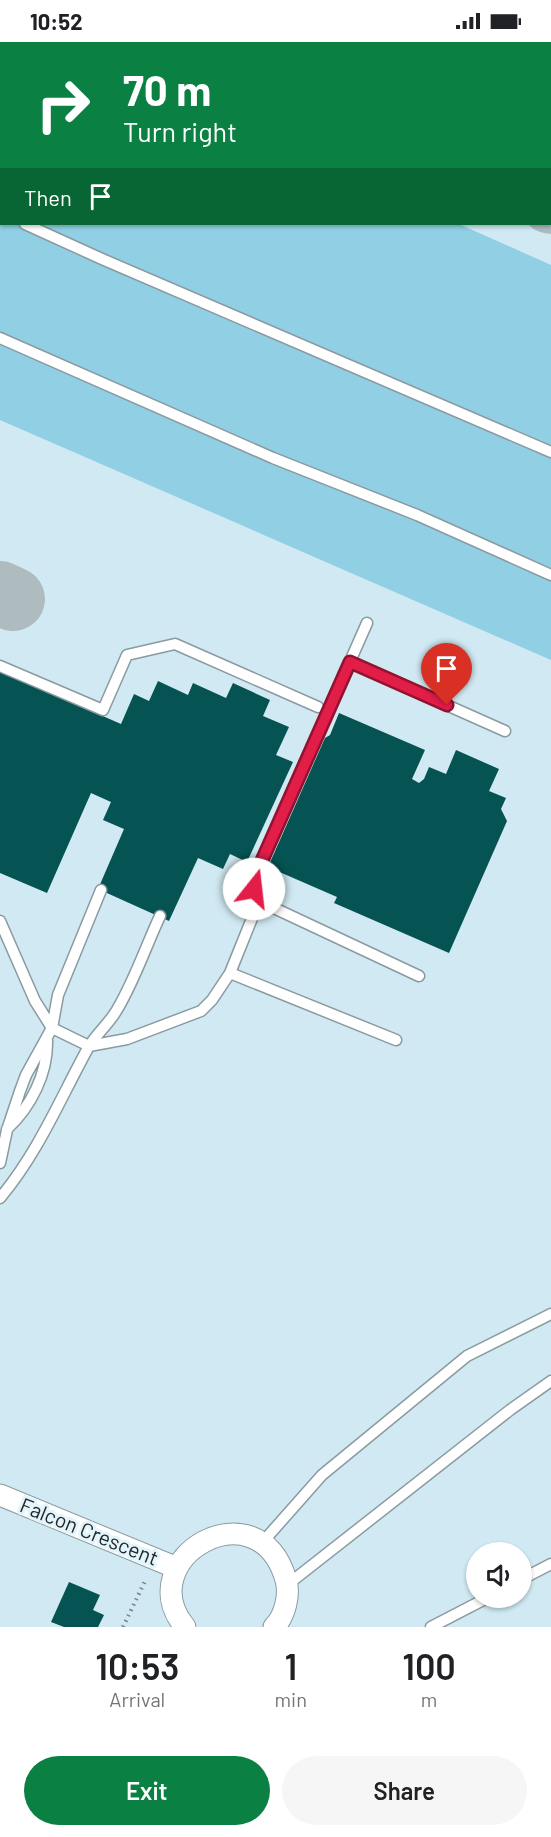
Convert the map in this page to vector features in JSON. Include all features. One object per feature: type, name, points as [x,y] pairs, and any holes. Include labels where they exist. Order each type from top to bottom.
[{"type":"street","name":"Falcon Crescent","points":[[0,1495],[177,1568]]},
{"type":"street","points":[[185,1627],[180,1621],[174,1604],[172,1586],[177,1568],[187,1553],[201,1542],[218,1535],[236,1534],[253,1538],[270,1550],[282,1566],[287,1585],[286,1605],[274,1627]]},
{"type":"lane","points":[[27,225],[551,452]]},
{"type":"lane","points":[[0,338],[273,458],[417,515],[551,575]]},
{"type":"lane","points":[[367,623],[255,879],[254,889],[259,901],[418,976]]},
{"type":"lane","points":[[0,666],[103,710],[128,655],[175,644],[318,707]]},
{"type":"lane","points":[[350,662],[505,731]]},
{"type":"lane","points":[[0,1163],[7,1130],[26,1075],[52,1028],[58,995],[100,890]]},
{"type":"lane","points":[[0,921],[35,1001],[52,1028],[89,1046],[127,1039],[194,1014],[212,1000],[230,973],[259,901]]},
{"type":"lane","points":[[0,1198],[38,1143],[89,1046],[111,1020],[160,916]]},
{"type":"lane","points":[[230,973],[396,1040]]},
{"type":"lane","points":[[261,1544],[322,1475],[467,1356],[551,1314]]},
{"type":"lane","points":[[287,1585],[510,1410],[551,1381]]},
{"type":"lane","points":[[532,1574],[551,1564]]},
{"type":"lane","points":[[431,1627],[468,1608]]},
{"type":"path","points":[[123,1627],[156,1560]]},
{"type":"shaded area","points":[[0,225],[551,225],[551,1627],[0,1627]]},
{"type":"shaded area","points":[[0,225],[461,225],[551,265],[551,660],[0,420]]},
{"type":"building","points":[[0,671],[121,724],[134,694],[149,701],[158,681],[188,695],[193,683],[226,698],[233,683],[270,700],[263,716],[289,727],[276,755],[293,762],[247,862],[230,854],[223,869],[198,858],[169,921],[98,889],[124,829],[103,820],[111,802],[91,793],[47,893],[0,873]]},
{"type":"building","points":[[339,713],[425,750],[412,779],[419,783],[424,779],[429,767],[446,774],[456,750],[499,769],[489,791],[506,798],[501,809],[507,821],[449,953],[334,903],[337,897],[268,867],[325,738],[330,735]]},
{"type":"building","points":[[69,1582],[100,1595],[93,1610],[104,1615],[98,1627],[64,1627],[51,1622]]},
{"type":"taxiway","points":[[0,593],[13,599]]},
{"type":"route","points":[[254,889],[260,865],[350,662],[447,705]]}]
